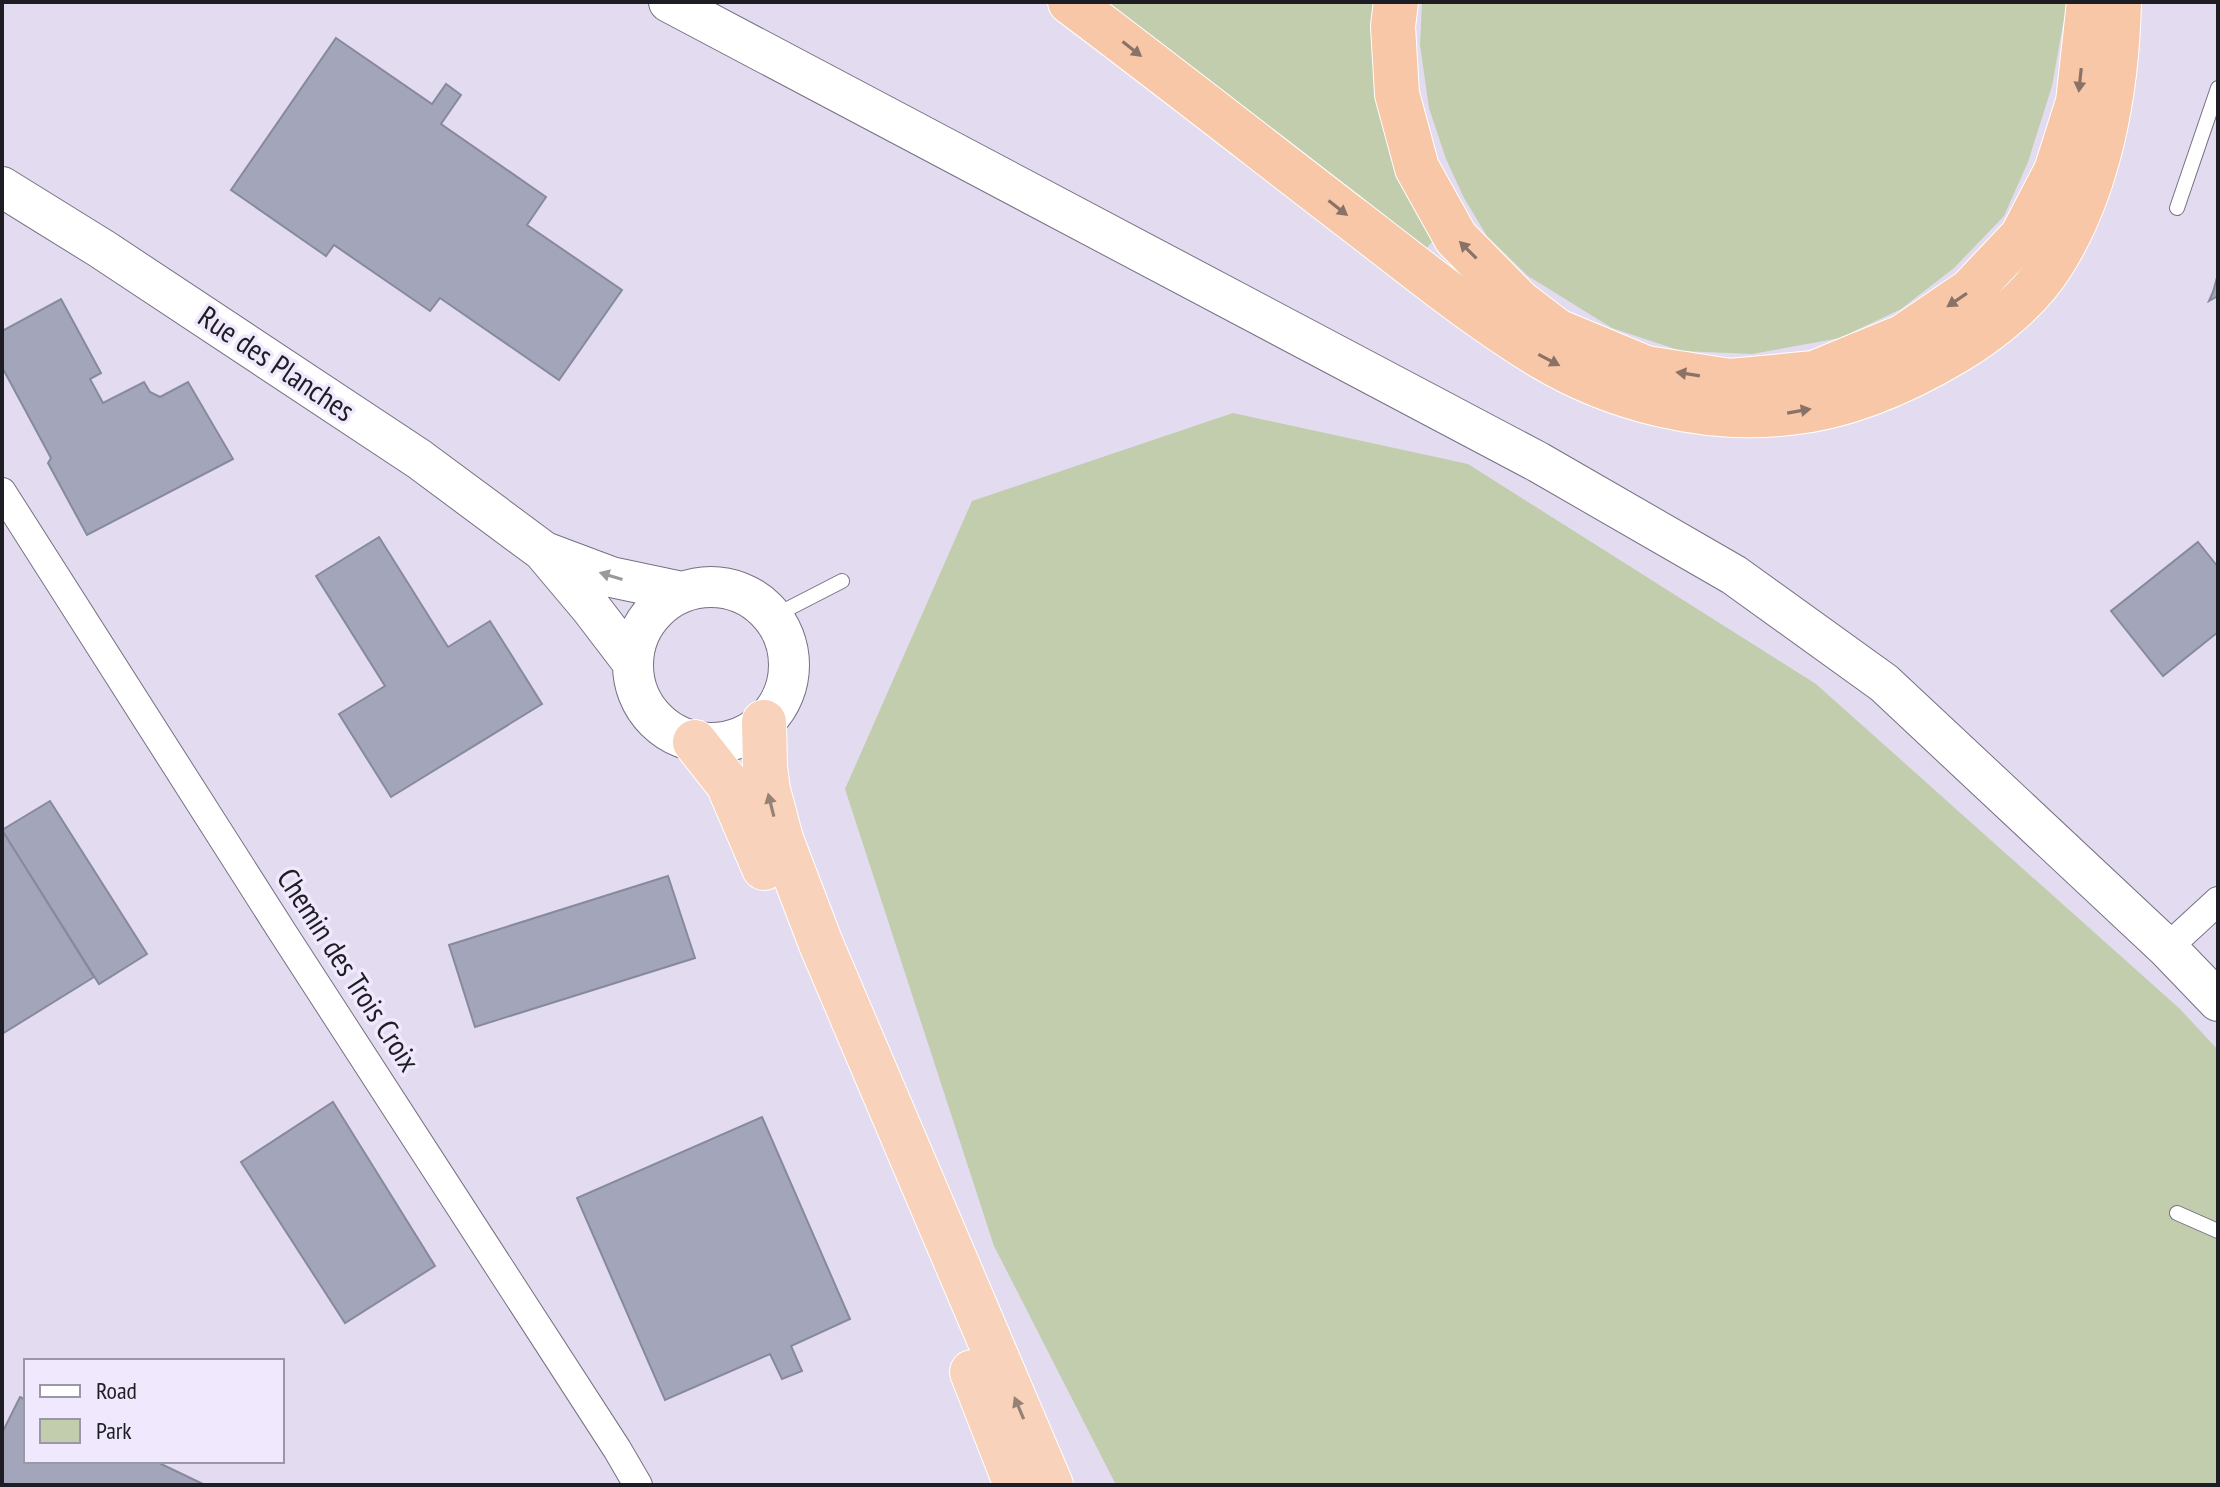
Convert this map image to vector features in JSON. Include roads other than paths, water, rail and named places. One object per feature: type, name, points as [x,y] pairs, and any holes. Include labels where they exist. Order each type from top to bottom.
[{"type":"highway","points":[[1070,2],[1436,284],[1543,358],[1638,399],[1689,411],[1742,416],[1792,413],[1893,385],[1973,341],[2015,307],[2050,267],[2078,217],[2096,162],[2111,94],[2119,2]]},
{"type":"highway","points":[[1396,2],[1393,26],[1397,94],[1417,168],[1456,238],[1519,302],[1557,331],[1646,368],[1730,381],[1814,373],[1904,336],[1970,291],[2022,236],[2056,171],[2078,102],[2089,2]]},
{"type":"highway","points":[[764,722],[768,790],[781,839],[821,944],[1051,1485]]},
{"type":"highway","points":[[695,742],[728,784],[737,802],[1016,1485]]},
{"type":"main road","points":[[669,2],[1538,462],[1734,575],[1884,683],[2167,948],[2218,1001]]},
{"type":"main road","name":"Rue des Planches","points":[[2,187],[102,249],[419,459],[543,551]]},
{"type":"main road","points":[[543,551],[611,577],[682,592],[706,588],[731,590],[754,600],[772,617],[784,638],[789,660],[787,683],[779,704],[764,722],[746,735],[725,742],[695,742],[680,737],[661,725],[645,708],[635,686],[633,663],[636,641],[646,620],[662,604],[682,592]]},
{"type":"main road","points":[[543,551],[633,663]]},
{"type":"street","name":"Chemin des Trois Croix","points":[[2,492],[638,1485]]},
{"type":"street","points":[[2167,948],[2218,901]]},
{"type":"lane","points":[[2177,208],[2218,88]]},
{"type":"lane","points":[[772,617],[842,581]]},
{"type":"lane","points":[[2177,1213],[2218,1231]]}]
